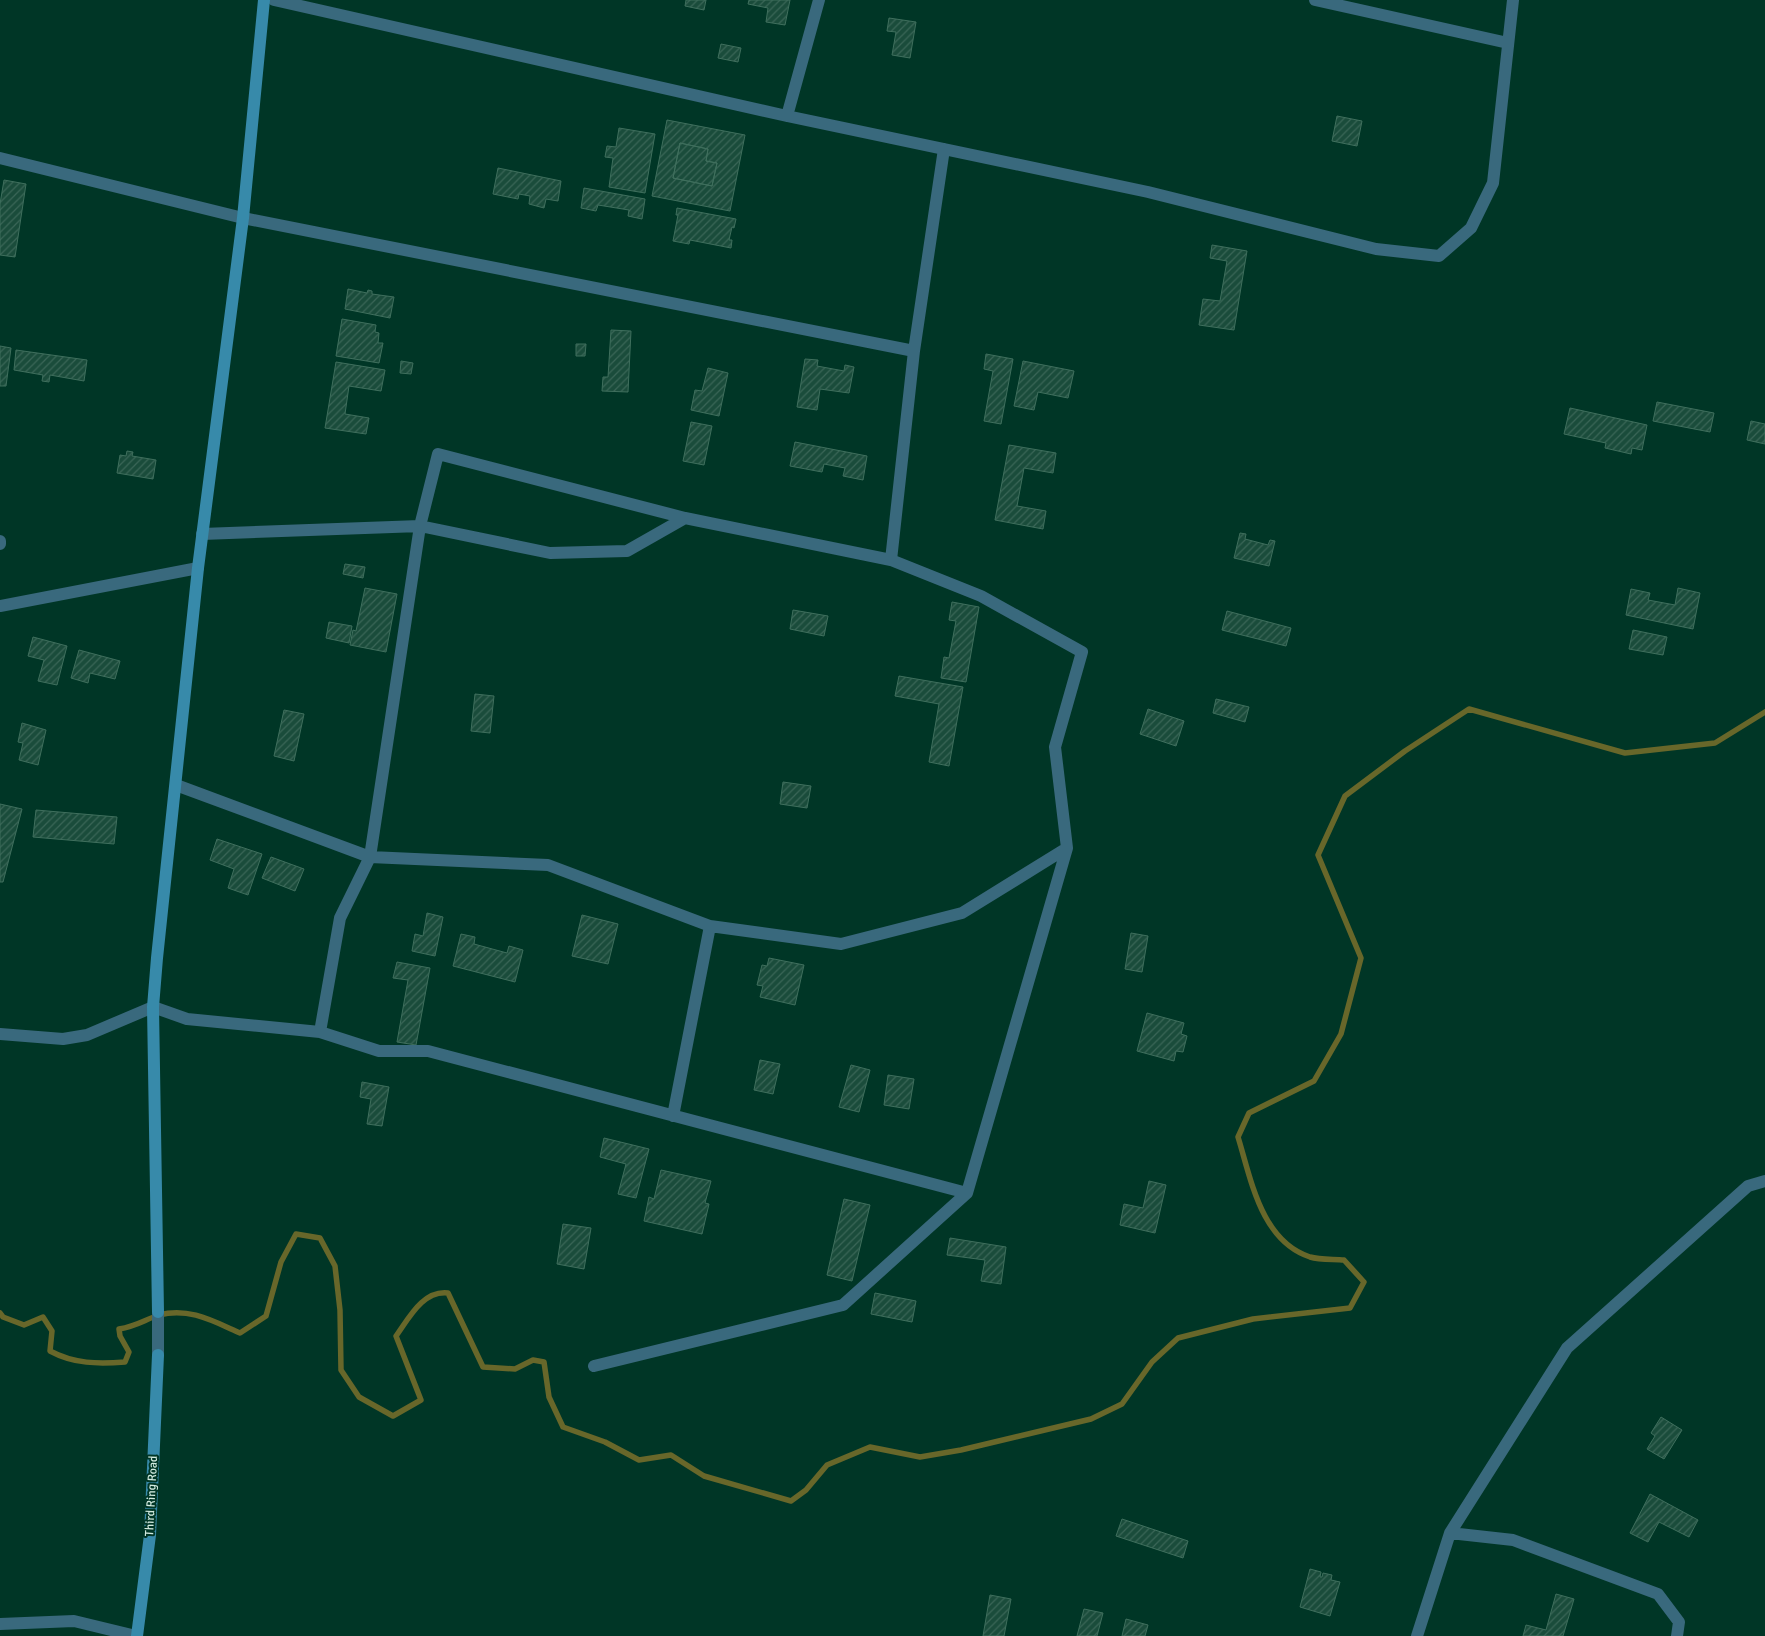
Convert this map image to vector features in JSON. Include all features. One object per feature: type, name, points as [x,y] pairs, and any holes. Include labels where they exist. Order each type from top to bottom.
[{"type":"street","points":[[153,1007],[165,874],[198,568],[243,218],[264,0]]},
{"type":"street","points":[[274,0],[787,116],[1148,192],[1376,249],[1439,256],[1471,228],[1493,183],[1513,0]]},
{"type":"street","points":[[787,116],[819,0]]},
{"type":"street","points":[[1315,0],[1508,43]]},
{"type":"street","points":[[890,560],[914,351],[944,149]]},
{"type":"street","points":[[0,158],[243,218],[914,351]]},
{"type":"street","points":[[320,1032],[340,918],[370,856],[420,526],[438,454],[684,518],[890,560],[981,596],[1082,652],[1055,747],[1067,848],[967,1193],[843,1305],[594,1366]]},
{"type":"street","points":[[202,534],[420,526],[550,554],[627,551],[684,518]]},
{"type":"street","points":[[0,606],[198,568]]},
{"type":"street","points":[[176,785],[370,856],[548,865],[710,926],[841,944],[962,912],[1067,848]]},
{"type":"street","points":[[673,1116],[710,926]]},
{"type":"street","points":[[0,1034],[63,1039],[87,1035],[153,1007],[187,1019],[320,1032],[379,1051],[428,1051],[967,1193]]},
{"type":"street","name":"Third Ring Road","points":[[136,1636],[150,1535],[158,1355],[153,1007]]},
{"type":"street","points":[[1417,1636],[1450,1533],[1567,1348],[1748,1186],[1765,1181]]},
{"type":"street","points":[[1450,1533],[1513,1540],[1658,1594],[1679,1622],[1677,1636]]},
{"type":"street","points":[[0,1624],[74,1621],[136,1636]]},
{"type":"building","points":[[686,0],[706,0],[704,10],[685,6]]},
{"type":"building","points":[[749,0],[790,0],[785,25],[766,22],[768,8],[748,4]]},
{"type":"building","points":[[889,18],[916,22],[910,58],[892,55],[896,32],[887,31]]},
{"type":"building","points":[[721,44],[741,48],[738,62],[718,58]]},
{"type":"building","points":[[1337,116],[1362,121],[1357,146],[1332,141]]},
{"type":"building","points":[[667,120],[745,135],[730,211],[652,196]],"holes":[[[680,143],[708,149],[706,161],[717,163],[712,186],[673,178]]]},
{"type":"building","points":[[619,128],[655,134],[645,193],[609,187],[613,158],[605,157],[607,146],[616,147]]},
{"type":"building","points":[[680,143],[708,149],[706,161],[717,163],[712,186],[673,178]]},
{"type":"building","points":[[498,168],[561,181],[558,201],[546,199],[544,208],[529,204],[530,196],[519,194],[518,199],[493,194]]},
{"type":"building","points":[[4,180],[26,184],[15,257],[0,255],[0,204]]},
{"type":"building","points":[[584,188],[645,199],[642,219],[628,216],[629,210],[598,205],[596,211],[581,208]]},
{"type":"building","points":[[677,208],[736,219],[729,240],[732,240],[731,248],[690,240],[689,244],[673,241],[678,215],[676,215]]},
{"type":"building","points":[[1212,245],[1247,251],[1234,330],[1199,325],[1203,299],[1220,301],[1227,261],[1210,258]]},
{"type":"building","points":[[348,289],[367,293],[368,290],[372,291],[372,294],[394,297],[390,318],[345,309]]},
{"type":"building","points":[[342,319],[376,325],[375,332],[379,333],[378,343],[383,343],[379,363],[336,356]]},
{"type":"building","points":[[611,330],[631,331],[628,392],[602,391],[603,377],[608,377]]},
{"type":"building","points":[[576,344],[586,344],[585,356],[576,356]]},
{"type":"building","points":[[0,346],[11,348],[6,386],[0,386]]},
{"type":"building","points":[[16,350],[87,360],[84,381],[50,375],[49,382],[42,381],[43,375],[14,370]]},
{"type":"building","points":[[986,354],[1013,359],[1001,424],[984,421],[993,371],[984,369]]},
{"type":"building","points":[[805,359],[818,360],[817,366],[844,371],[845,365],[854,367],[849,393],[820,389],[817,410],[797,407]]},
{"type":"building","points":[[401,361],[413,363],[411,374],[400,373]]},
{"type":"building","points":[[1023,361],[1074,371],[1068,398],[1038,392],[1034,410],[1014,406]]},
{"type":"building","points":[[336,362],[385,370],[381,391],[349,386],[345,414],[369,418],[366,434],[325,428]]},
{"type":"building","points":[[708,368],[728,373],[719,416],[691,410],[695,390],[702,391]]},
{"type":"building","points":[[1657,402],[1714,413],[1710,432],[1653,421]]},
{"type":"building","points":[[1570,408],[1647,425],[1642,450],[1632,448],[1631,454],[1605,448],[1606,443],[1564,434]]},
{"type":"building","points":[[1751,421],[1765,424],[1765,444],[1747,440]]},
{"type":"building","points":[[691,422],[712,426],[704,465],[683,461]]},
{"type":"building","points":[[795,442],[867,456],[863,480],[843,476],[845,468],[824,464],[822,472],[790,466]]},
{"type":"building","points":[[1009,445],[1056,453],[1053,473],[1024,468],[1017,506],[1046,511],[1043,529],[995,520]]},
{"type":"building","points":[[127,451],[133,452],[132,456],[156,460],[153,479],[117,473],[120,455],[126,456]]},
{"type":"building","points":[[1240,533],[1246,534],[1245,539],[1268,545],[1270,540],[1275,541],[1269,566],[1234,558]]},
{"type":"building","points":[[345,564],[365,567],[363,578],[343,574]]},
{"type":"building","points":[[365,588],[397,594],[386,652],[350,645],[353,630],[356,631]]},
{"type":"building","points":[[1678,588],[1700,593],[1693,629],[1626,615],[1631,589],[1650,593],[1648,600],[1675,605]]},
{"type":"building","points":[[952,602],[979,607],[966,682],[941,678],[944,657],[949,658],[956,621],[949,620]]},
{"type":"building","points":[[793,610],[828,616],[824,636],[790,629]]},
{"type":"building","points":[[1227,611],[1291,628],[1286,646],[1222,630]]},
{"type":"building","points":[[329,622],[352,626],[349,643],[326,638]]},
{"type":"building","points":[[1633,630],[1667,637],[1663,655],[1629,649]]},
{"type":"building","points":[[33,637],[67,646],[57,685],[38,681],[44,660],[28,656]]},
{"type":"building","points":[[79,650],[120,661],[115,679],[90,673],[88,683],[71,678]]},
{"type":"building","points":[[899,676],[963,687],[949,766],[929,762],[939,704],[895,696]]},
{"type":"building","points":[[475,694],[494,696],[490,733],[471,731]]},
{"type":"building","points":[[1216,699],[1249,707],[1245,722],[1213,713]]},
{"type":"building","points":[[1148,709],[1184,721],[1176,746],[1140,734]]},
{"type":"building","points":[[284,710],[304,714],[294,761],[274,756]]},
{"type":"building","points":[[22,723],[46,730],[38,765],[19,760],[23,743],[18,742]]},
{"type":"building","points":[[783,782],[811,786],[807,808],[780,804]]},
{"type":"building","points":[[0,804],[22,809],[3,882],[0,882]]},
{"type":"building","points":[[36,810],[117,817],[114,844],[33,837]]},
{"type":"building","points":[[217,839],[262,854],[248,895],[228,888],[234,869],[210,860]]},
{"type":"building","points":[[271,857],[304,869],[295,891],[262,878]]},
{"type":"building","points":[[427,913],[443,917],[435,956],[412,951],[415,934],[423,936]]},
{"type":"building","points":[[582,915],[618,924],[608,964],[572,956]]},
{"type":"building","points":[[1131,933],[1148,936],[1142,972],[1125,969]]},
{"type":"building","points":[[461,934],[475,937],[474,944],[507,953],[509,946],[523,950],[515,982],[453,966]]},
{"type":"building","points":[[769,958],[804,965],[795,1005],[760,997],[763,986],[757,985],[762,965],[767,966]]},
{"type":"building","points":[[397,962],[430,968],[416,1045],[397,1042],[408,980],[393,978]]},
{"type":"building","points":[[1147,1013],[1184,1023],[1181,1034],[1187,1036],[1183,1052],[1176,1051],[1174,1061],[1137,1051]]},
{"type":"building","points":[[760,1060],[780,1064],[773,1094],[754,1090]]},
{"type":"building","points":[[851,1065],[870,1070],[859,1112],[839,1107]]},
{"type":"building","points":[[888,1075],[914,1079],[909,1109],[884,1105]]},
{"type":"building","points":[[362,1082],[389,1087],[382,1126],[367,1124],[371,1099],[360,1097]]},
{"type":"building","points":[[604,1138],[649,1149],[636,1198],[618,1194],[626,1164],[600,1157]]},
{"type":"building","points":[[661,1170],[711,1181],[705,1203],[709,1204],[702,1234],[644,1221],[649,1197],[654,1199]]},
{"type":"building","points":[[1149,1181],[1166,1185],[1155,1233],[1120,1225],[1124,1204],[1143,1208]]},
{"type":"building","points":[[844,1199],[870,1205],[852,1281],[827,1275]]},
{"type":"building","points":[[563,1224],[591,1228],[584,1269],[557,1264]]},
{"type":"building","points":[[950,1238],[1006,1247],[1001,1284],[981,1281],[985,1260],[947,1255]]},
{"type":"building","points":[[875,1293],[916,1301],[912,1322],[871,1314]]},
{"type":"building","points":[[1661,1417],[1682,1430],[1664,1459],[1647,1449],[1655,1436],[1651,1433]]},
{"type":"building","points":[[1650,1494],[1698,1520],[1689,1537],[1659,1522],[1648,1542],[1630,1533]]},
{"type":"building","points":[[1122,1519],[1188,1541],[1183,1558],[1116,1536]]},
{"type":"building","points":[[1310,1569],[1321,1572],[1320,1577],[1322,1577],[1323,1573],[1332,1575],[1331,1580],[1340,1582],[1330,1616],[1300,1607]]},
{"type":"building","points":[[1556,1594],[1574,1599],[1563,1636],[1523,1636],[1526,1625],[1546,1630]]},
{"type":"building","points":[[990,1595],[1011,1599],[1004,1636],[983,1636]]},
{"type":"building","points":[[1084,1609],[1103,1613],[1097,1636],[1077,1636]]},
{"type":"building","points":[[1126,1619],[1148,1625],[1145,1636],[1122,1636]]},
{"type":"waterway","points":[[0,1313],[3,1317],[24,1325],[43,1317],[52,1331],[50,1351],[59,1355],[86,1362],[125,1362],[129,1352],[120,1336],[119,1329],[136,1325],[159,1315],[181,1313],[201,1316],[240,1333],[266,1316],[281,1262],[296,1234],[320,1238],[335,1266],[340,1310],[341,1370],[359,1397],[393,1416],[421,1400],[396,1336],[424,1301],[439,1293],[448,1293],[483,1367],[515,1369],[533,1360],[544,1362],[549,1397],[563,1427],[605,1442],[639,1460],[671,1455],[704,1476],[791,1501],[806,1490],[827,1465],[870,1447],[920,1457],[961,1450],[1091,1419],[1122,1404],[1152,1362],[1178,1338],[1253,1319],[1350,1308],[1364,1282],[1344,1260],[1310,1257],[1293,1249],[1280,1237],[1260,1207],[1238,1137],[1249,1113],[1314,1081],[1341,1034],[1361,958],[1318,855],[1345,796],[1405,751],[1469,709],[1625,753],[1715,743],[1765,712]]}]
